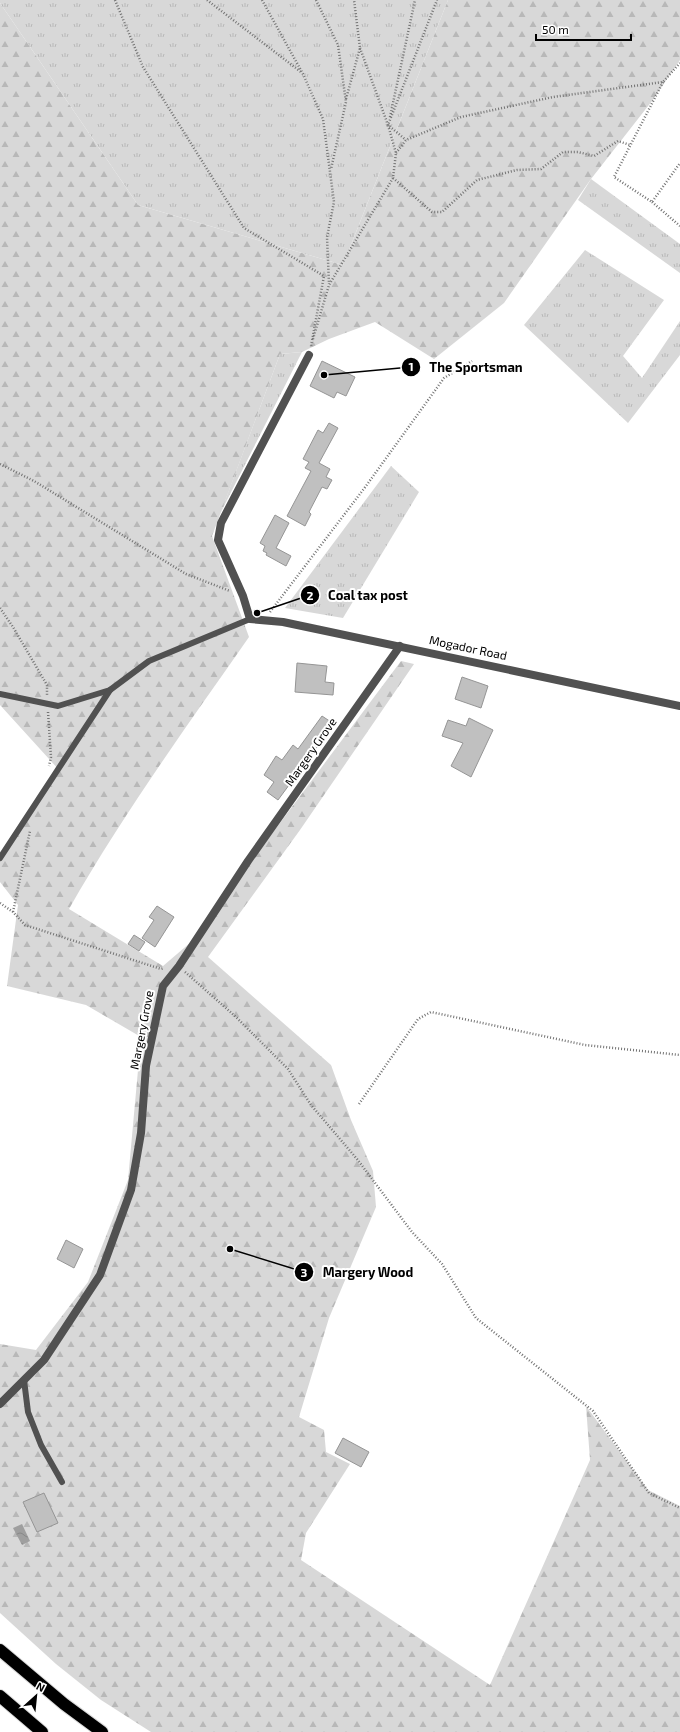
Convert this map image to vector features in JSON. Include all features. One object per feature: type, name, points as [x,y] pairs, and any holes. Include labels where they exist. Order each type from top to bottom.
[{"type":"highway","points":[[0,1650],[64,1704],[102,1732]]},
{"type":"highway","points":[[0,1696],[42,1732]]},
{"type":"street","points":[[250,619],[243,596],[218,540],[221,523],[309,355]]},
{"type":"street","name":"Mogador Road","points":[[250,619],[283,622],[680,706]]},
{"type":"street","name":"Margery Grove","points":[[0,1404],[44,1360],[100,1275],[131,1190],[141,1133],[146,1066],[163,986],[179,966],[248,862],[400,646]]},
{"type":"lane","points":[[0,694],[58,706],[110,690],[149,661],[250,619]]},
{"type":"lane","points":[[0,858],[110,690]]},
{"type":"lane","points":[[24,1380],[28,1412],[41,1445],[62,1482]]},
{"type":"path","points":[[115,0],[143,67],[244,228],[324,276],[309,355]]},
{"type":"path","points":[[206,0],[303,74]]},
{"type":"path","points":[[262,0],[303,74],[323,119],[334,202],[327,237],[329,285]]},
{"type":"path","points":[[316,0],[338,45],[346,102]]},
{"type":"path","points":[[309,355],[329,285],[393,178],[396,153],[388,125],[360,48],[354,0]]},
{"type":"path","points":[[388,125],[415,0]]},
{"type":"path","points":[[388,125],[437,0]]},
{"type":"path","points":[[330,171],[360,48]]},
{"type":"path","points":[[680,63],[663,82],[614,177],[652,202],[680,226]]},
{"type":"path","points":[[396,153],[406,140],[461,117],[553,97],[663,82]]},
{"type":"path","points":[[388,125],[406,140]]},
{"type":"path","points":[[393,178],[432,212],[442,212],[477,180],[517,170],[541,169],[563,152],[578,152],[594,156],[618,141],[630,145]]},
{"type":"path","points":[[652,202],[680,163]]},
{"type":"path","points":[[263,620],[366,486],[444,378],[472,361]]},
{"type":"path","points":[[0,464],[34,481],[186,574],[243,596]]},
{"type":"path","points":[[12,912],[30,830]]},
{"type":"path","points":[[0,904],[12,912],[25,925],[161,969],[179,966],[236,1017],[288,1069],[311,1105],[356,1159],[412,1232],[442,1264],[476,1318],[592,1412],[650,1493],[680,1508]]},
{"type":"path","points":[[359,1104],[418,1019],[432,1012],[585,1046],[680,1055]]},
{"type":"green space","points":[[0,0],[448,0],[343,265],[138,205],[0,3]]},
{"type":"green space","points":[[448,0],[680,0],[680,60],[652,101],[591,179],[504,303],[434,359],[375,322],[329,339],[302,352],[280,354],[212,536],[249,637],[133,805],[69,909],[163,966],[191,942],[401,661],[414,664],[300,830],[208,957],[331,1065],[351,1120],[373,1171],[376,1207],[329,1318],[299,1417],[324,1430],[326,1452],[350,1464],[306,1533],[301,1560],[490,1685],[590,1460],[586,1406],[648,1490],[680,1506],[680,1732],[151,1732],[101,1700],[56,1664],[0,1613],[0,1344],[36,1350],[88,1282],[128,1180],[141,1037],[86,1005],[7,986],[18,905],[0,882],[0,859],[60,771],[0,705],[0,3],[138,205],[343,265]]},
{"type":"green space","points":[[591,179],[680,244],[680,273],[578,200]]},
{"type":"green space","points":[[585,250],[664,300],[623,356],[642,378],[680,321],[680,355],[628,423],[524,325]]},
{"type":"green space","points":[[302,352],[220,514],[280,354]]},
{"type":"green space","points":[[391,466],[419,492],[343,618],[285,608]]},
{"type":"water","points":[[22,1524],[30,1541],[22,1545],[13,1528]]},
{"type":"building","points":[[322,361],[355,377],[346,396],[337,392],[334,398],[310,386]]},
{"type":"building","points":[[329,423],[338,428],[319,463],[330,469],[326,477],[332,480],[327,489],[322,487],[309,512],[311,514],[305,526],[287,516],[311,471],[305,468],[309,462],[303,459],[318,430],[323,433]]},
{"type":"building","points":[[275,515],[289,523],[276,548],[291,556],[286,566],[266,555],[267,553],[263,551],[265,546],[260,543]]},
{"type":"building","points":[[297,663],[327,666],[325,682],[334,683],[333,695],[295,692]]},
{"type":"building","points":[[462,677],[488,686],[481,708],[455,699]]},
{"type":"building","points":[[322,716],[334,724],[278,800],[267,792],[274,782],[264,775],[276,756],[282,760],[293,745],[298,749]]},
{"type":"building","points":[[469,718],[493,730],[471,777],[451,766],[463,743],[442,736],[448,720],[466,726]]},
{"type":"building","points":[[157,906],[174,917],[155,947],[142,938],[154,920],[149,917]]},
{"type":"building","points":[[134,935],[145,942],[139,951],[128,944]]},
{"type":"building","points":[[66,1240],[83,1249],[74,1268],[57,1259]]},
{"type":"building","points":[[343,1438],[369,1452],[361,1467],[335,1453]]},
{"type":"building","points":[[44,1493],[58,1523],[37,1532],[23,1502]]},
{"type":"place","name":"The Sportsman","points":[[324,375]]},
{"type":"place","name":"Coal tax post","points":[[257,613]]},
{"type":"place","name":"Margery Wood","points":[[230,1249]]}]
